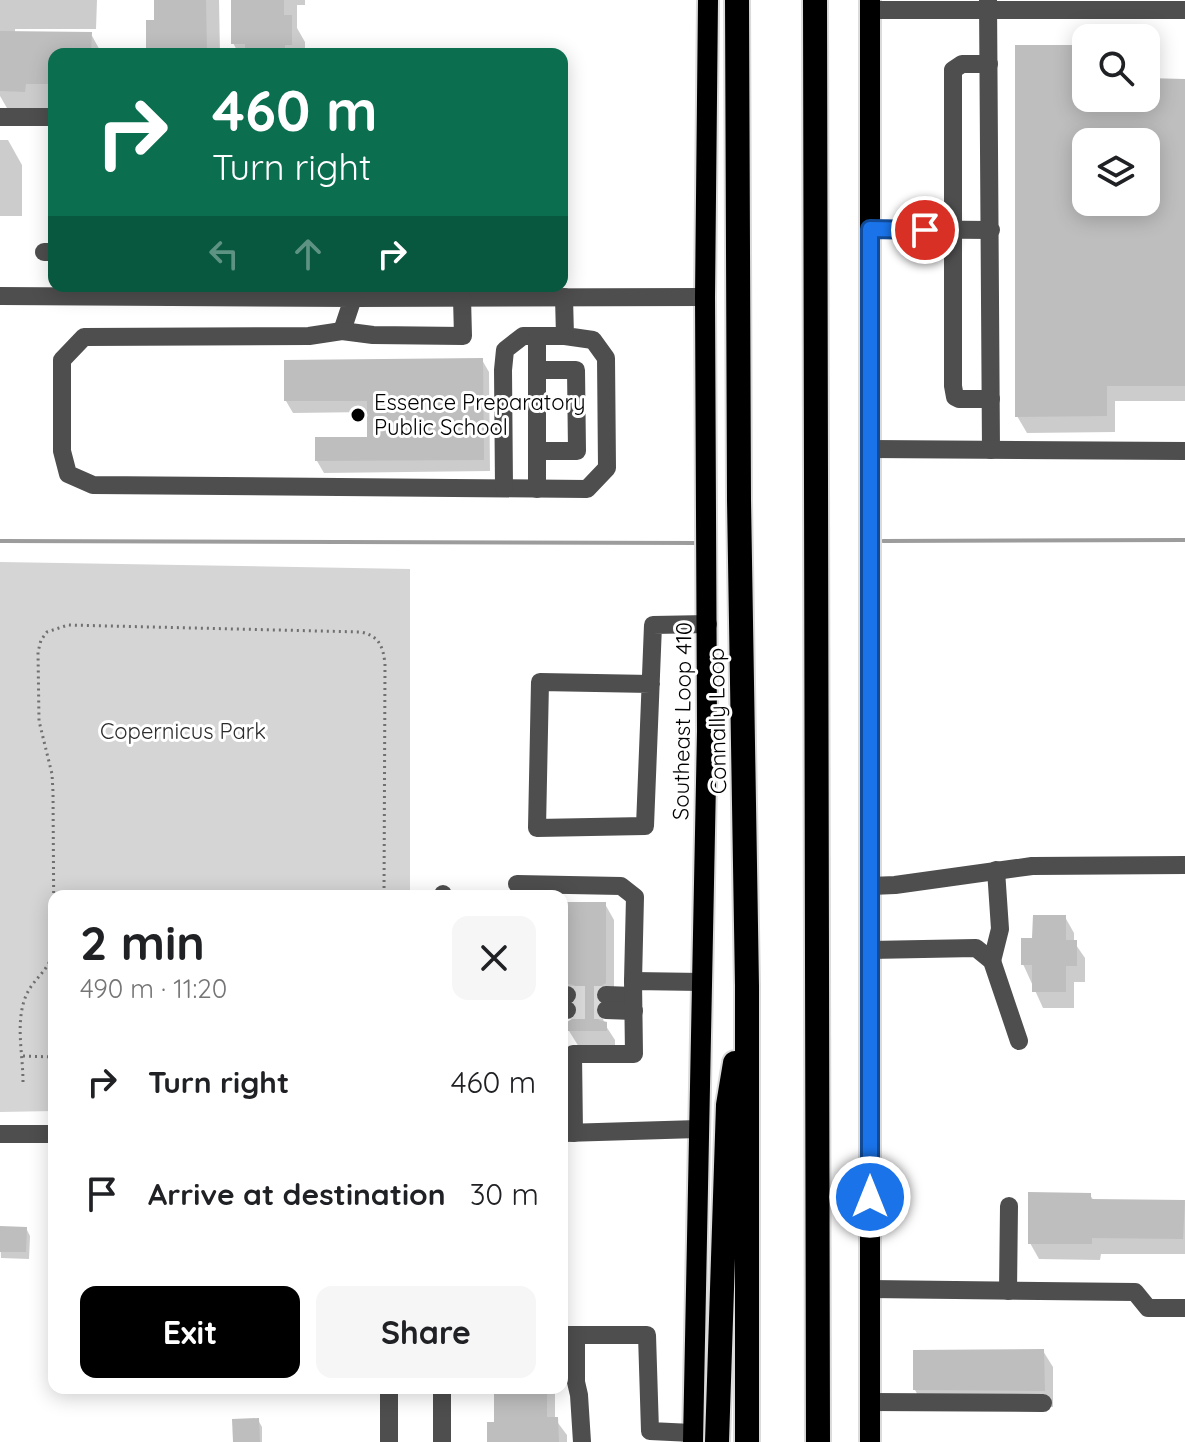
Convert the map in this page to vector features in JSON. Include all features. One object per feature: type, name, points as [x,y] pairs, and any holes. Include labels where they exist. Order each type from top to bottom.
[{"type":"highway","name":"Connally Loop","points":[[737,0],[739,453],[747,986],[747,1442]]},
{"type":"highway","points":[[815,0],[818,1442]]},
{"type":"highway","points":[[717,1442],[728,1105],[747,986]]},
{"type":"main road","name":"Southeast Loop 410","points":[[692,1438],[708,624],[705,297],[708,0]]},
{"type":"main road","points":[[870,5],[870,1442]]},
{"type":"street","points":[[988,4],[991,450]]},
{"type":"street","points":[[870,5],[988,4],[1185,10]]},
{"type":"street","points":[[989,64],[962,64],[953,70],[953,392],[959,399],[991,399]]},
{"type":"street","points":[[0,117],[48,117]]},
{"type":"street","points":[[870,229],[991,230]]},
{"type":"street","points":[[0,296],[353,292],[462,298],[705,297]]},
{"type":"street","points":[[342,331],[353,292]]},
{"type":"street","points":[[564,297],[565,336]]},
{"type":"street","points":[[462,298],[463,336],[373,335],[342,331],[309,336],[84,337],[62,360],[62,451],[68,474],[93,485],[587,489],[607,468],[606,358],[593,340],[523,336],[505,350],[504,488]]},
{"type":"street","points":[[537,336],[537,489]]},
{"type":"street","points":[[537,370],[576,370],[577,451],[537,451]]},
{"type":"street","points":[[871,449],[1185,451]]},
{"type":"street","points":[[651,684],[540,682],[537,828],[645,826],[651,684],[653,625],[708,624]]},
{"type":"street","points":[[871,886],[1032,866],[1185,865]]},
{"type":"street","points":[[992,961],[1000,929],[996,870]]},
{"type":"street","points":[[517,884],[621,886],[635,897],[634,1054],[568,1054]]},
{"type":"street","points":[[870,950],[976,948],[992,961],[1019,1041]]},
{"type":"street","points":[[606,1003],[702,982]]},
{"type":"street","points":[[568,1133],[698,1129]]},
{"type":"street","points":[[0,1134],[48,1134]]},
{"type":"street","points":[[1008,1291],[1009,1206]]},
{"type":"street","points":[[870,1289],[1135,1292],[1148,1308],[1185,1308]]},
{"type":"street","points":[[582,1442],[579,1395],[569,1335],[647,1335],[650,1437],[692,1438]]},
{"type":"street","points":[[389,1394],[389,1442]]},
{"type":"street","points":[[442,1394],[442,1442]]},
{"type":"street","points":[[870,1402],[1043,1403]]},
{"type":"path","points":[[54,890],[52,774],[39,721],[38,652],[47,632],[57,627],[84,626],[361,632],[376,639],[381,644],[385,664],[384,890]]},
{"type":"path","points":[[23,1082],[20,1033],[24,1001],[48,967]]},
{"type":"path","points":[[23,1056],[48,1057]]},
{"type":"green space","name":"Copernicus Park","points":[[0,562],[410,569],[410,890],[48,890],[48,1111],[0,1112]]},
{"type":"building","points":[[154,0],[206,0],[207,48],[146,48],[146,20],[154,20]]},
{"type":"building","points":[[231,0],[284,0],[284,15],[292,15],[292,45],[285,45],[285,48],[245,48],[245,44],[231,44]]},
{"type":"building","points":[[0,31],[92,32],[91,48],[48,48],[48,84],[26,84],[25,92],[0,91]]},
{"type":"building","points":[[1015,45],[1072,45],[1072,112],[1160,112],[1160,78],[1185,79],[1185,386],[1107,386],[1107,416],[1015,417]]},
{"type":"building","points":[[483,358],[484,460],[315,461],[315,437],[367,437],[367,401],[284,401],[284,360]]},
{"type":"building","points":[[568,902],[606,902],[606,983],[596,989],[594,1010],[599,1020],[607,1022],[607,1031],[568,1031],[568,1021],[578,1015],[576,1002],[579,994],[574,985],[568,984]]},
{"type":"building","points":[[1033,915],[1066,915],[1066,940],[1077,940],[1077,966],[1066,966],[1066,992],[1032,992],[1032,965],[1021,965],[1021,938],[1032,938]]},
{"type":"building","points":[[1028,1192],[1091,1193],[1091,1199],[1185,1200],[1183,1239],[1092,1238],[1092,1244],[1028,1244]]},
{"type":"building","points":[[0,1226],[27,1227],[26,1252],[0,1252]]},
{"type":"building","points":[[1044,1349],[1045,1391],[913,1390],[913,1350]]},
{"type":"building","points":[[494,1394],[547,1394],[547,1417],[558,1417],[559,1442],[487,1442],[487,1422],[494,1422]]},
{"type":"building","points":[[259,1418],[260,1442],[233,1442],[232,1419]]},
{"type":"waterway","points":[[883,541],[1185,540]]},
{"type":"waterway","points":[[0,541],[700,543]]},
{"type":"tunnel","points":[[568,995],[606,995]]},
{"type":"tunnel","points":[[568,1010],[606,1010]]},
{"type":"place","name":"Essence Preparatory Public School","points":[[358,415]]},
{"type":"route","points":[[870,1197],[870,229],[925,230]]}]
